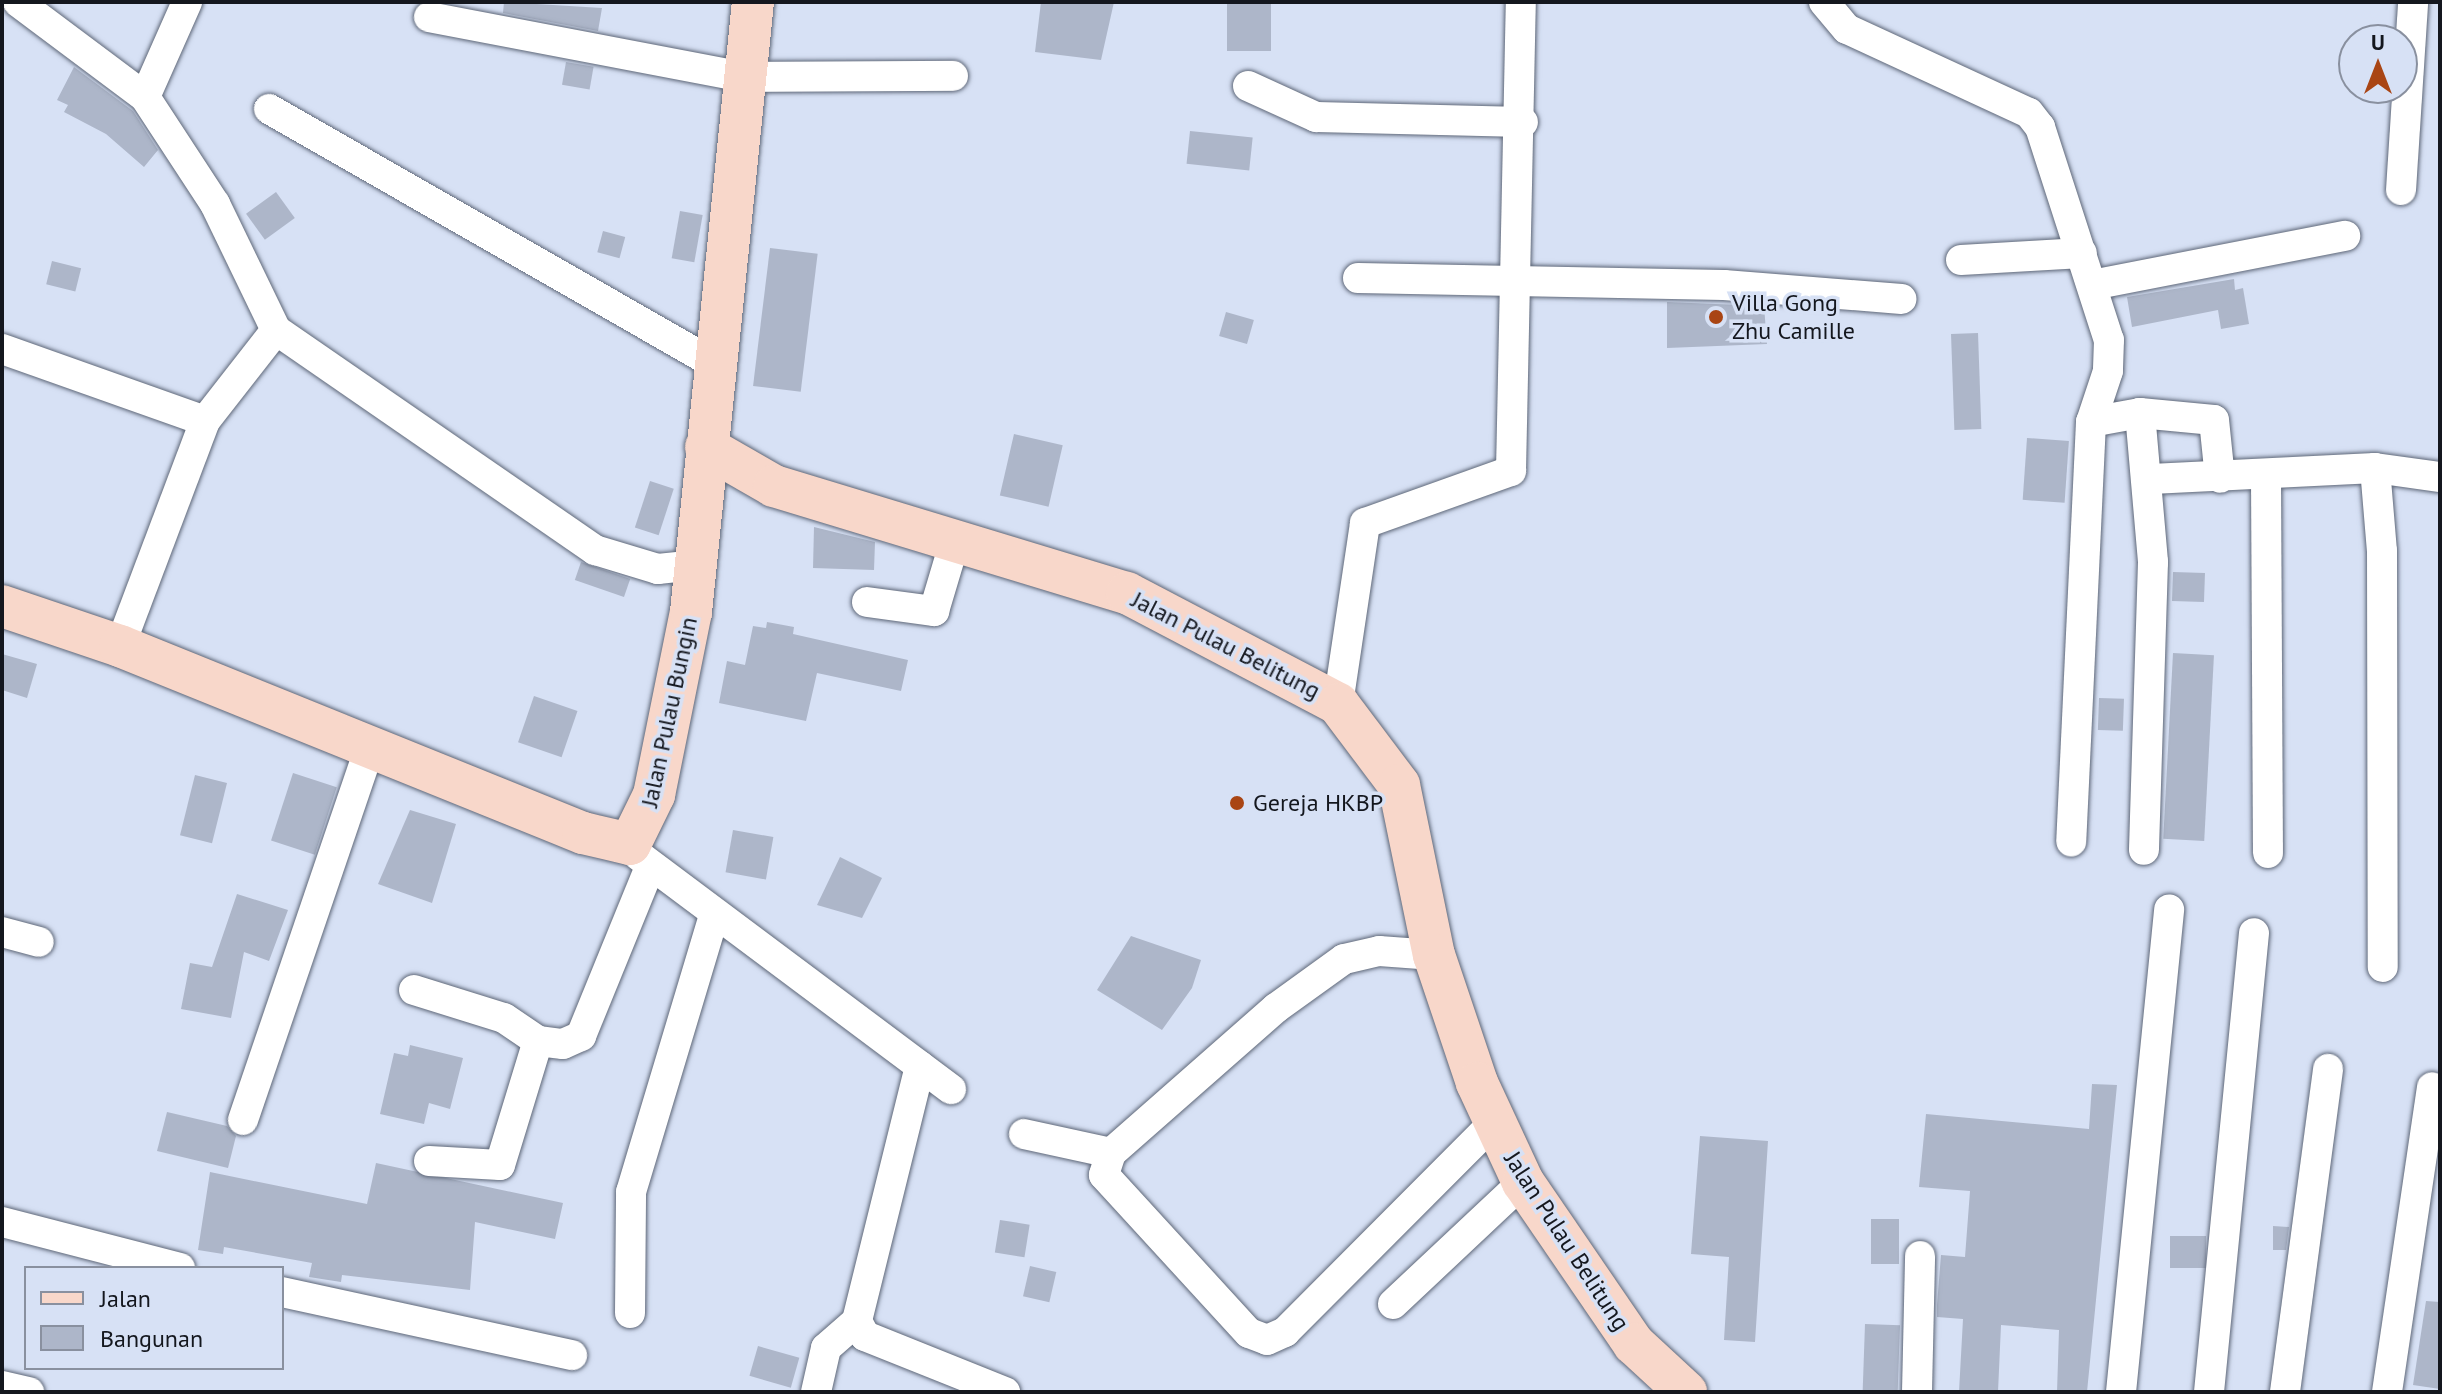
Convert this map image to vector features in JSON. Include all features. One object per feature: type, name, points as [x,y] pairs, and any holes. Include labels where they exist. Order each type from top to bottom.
[{"type":"street","points":[[18,2],[145,97],[215,204],[276,330],[595,550],[695,584]]},
{"type":"street","points":[[145,97],[187,2]]},
{"type":"street","name":"Jalan Pulau Bungin","points":[[639,857],[695,584],[705,505],[713,363],[753,2]]},
{"type":"street","points":[[1338,704],[1365,523],[1511,471],[1523,122],[1521,2]]},
{"type":"street","points":[[1824,2],[1847,29],[2029,113],[2092,285],[2110,358],[2091,422],[2071,842]]},
{"type":"street","points":[[2401,190],[2413,2]]},
{"type":"street","points":[[429,17],[743,77],[953,76]]},
{"type":"street","points":[[1248,86],[1316,117],[1523,122]]},
{"type":"street","points":[[269,109],[713,363]]},
{"type":"street","points":[[2092,285],[2345,236]]},
{"type":"street","points":[[1961,260],[2082,253]]},
{"type":"street","points":[[1358,278],[1517,279],[1901,299]]},
{"type":"street","points":[[120,646],[205,421],[276,330]]},
{"type":"street","points":[[2,349],[205,421]]},
{"type":"street","points":[[2091,422],[2140,413],[2214,420],[2220,478]]},
{"type":"street","points":[[2140,413],[2151,479],[2144,850]]},
{"type":"street","name":"Jalan Pulau Belitung","points":[[706,447],[774,486],[950,564],[1127,593],[1338,704],[1399,785],[1434,955],[1493,1123],[1523,1182],[1634,1344],[1686,1392]]},
{"type":"street","points":[[2151,479],[2266,476],[2375,468],[2440,477]]},
{"type":"street","points":[[2375,468],[2382,551],[2383,967]]},
{"type":"street","points":[[2266,476],[2268,853]]},
{"type":"street","points":[[705,505],[774,486]]},
{"type":"street","points":[[867,602],[934,611],[950,564]]},
{"type":"street","points":[[2,606],[120,646],[639,857],[951,1089]]},
{"type":"street","points":[[243,1120],[370,746]]},
{"type":"street","points":[[414,990],[504,1018],[538,1041],[563,1044],[581,1036],[639,857]]},
{"type":"street","points":[[2121,1392],[2169,909]]},
{"type":"street","points":[[630,1313],[631,1192],[714,915]]},
{"type":"street","points":[[2,932],[39,942]]},
{"type":"street","points":[[2209,1392],[2254,933]]},
{"type":"street","points":[[1434,955],[1379,951],[1344,959],[1276,1008],[1111,1153],[1104,1175],[1249,1333],[1267,1340],[1285,1332],[1493,1123]]},
{"type":"street","points":[[429,1161],[500,1165],[538,1041]]},
{"type":"street","points":[[816,1392],[826,1348],[857,1321],[920,1066]]},
{"type":"street","points":[[2285,1392],[2328,1069]]},
{"type":"street","points":[[2387,1392],[2432,1087]]},
{"type":"street","points":[[1024,1134],[1111,1153]]},
{"type":"street","points":[[1393,1304],[1523,1182]]},
{"type":"street","points":[[2,1222],[172,1266]]},
{"type":"street","points":[[1917,1392],[1920,1256]]},
{"type":"street","points":[[284,1292],[572,1355]]},
{"type":"street","points":[[857,1321],[865,1336],[1005,1392]]},
{"type":"street","points":[[2,1386],[29,1392]]},
{"type":"building","points":[[504,2],[602,8],[598,31],[503,13]]},
{"type":"building","points":[[1041,2],[1114,2],[1101,60],[1035,52]]},
{"type":"building","points":[[1227,2],[1271,2],[1271,51],[1227,51]]},
{"type":"building","points":[[566,62],[594,67],[590,90],[562,85]]},
{"type":"building","points":[[74,67],[133,111],[158,150],[144,167],[106,134],[64,112],[68,105],[57,100]]},
{"type":"building","points":[[1190,131],[1253,138],[1249,170],[1187,164]]},
{"type":"building","points":[[276,192],[295,218],[265,240],[246,214]]},
{"type":"building","points":[[680,211],[703,215],[694,262],[672,258]]},
{"type":"building","points":[[603,231],[625,237],[620,258],[597,252]]},
{"type":"building","points":[[770,248],[818,254],[801,392],[753,386]]},
{"type":"building","points":[[52,261],[81,268],[75,292],[46,284]]},
{"type":"building","points":[[2234,279],[2235,290],[2243,288],[2249,324],[2221,329],[2218,310],[2132,327],[2127,297]]},
{"type":"building","name":"Villa Gong Zhu Camille","points":[[1667,302],[1764,306],[1767,344],[1667,348]]},
{"type":"building","points":[[1226,312],[1254,320],[1247,344],[1219,336]]},
{"type":"building","points":[[1978,333],[1981,429],[1954,430],[1951,334]]},
{"type":"building","points":[[1014,434],[1063,445],[1049,507],[1000,495]]},
{"type":"building","points":[[2027,438],[2069,441],[2065,503],[2023,500]]},
{"type":"building","points":[[650,481],[674,489],[659,535],[635,528]]},
{"type":"building","points":[[814,527],[875,542],[874,570],[813,568]]},
{"type":"building","points":[[581,562],[630,579],[624,597],[575,580]]},
{"type":"building","points":[[2173,572],[2205,573],[2204,602],[2172,601]]},
{"type":"building","points":[[767,622],[794,627],[793,634],[908,660],[901,691],[817,673],[806,721],[719,703],[727,661],[745,665],[753,626],[766,628]]},
{"type":"building","points":[[2173,653],[2214,655],[2204,841],[2163,839]]},
{"type":"building","points":[[2,654],[37,664],[27,698],[2,690]]},
{"type":"building","points":[[534,696],[577,711],[562,757],[518,742]]},
{"type":"building","points":[[2099,698],[2124,699],[2123,731],[2098,730]]},
{"type":"building","points":[[293,773],[337,787],[315,855],[271,841]]},
{"type":"building","points":[[195,775],[227,783],[212,843],[180,835]]},
{"type":"building","points":[[410,810],[456,824],[432,903],[378,884]]},
{"type":"building","points":[[733,830],[773,837],[766,879],[726,872]]},
{"type":"building","points":[[840,857],[882,878],[862,918],[817,905]]},
{"type":"building","points":[[237,894],[288,910],[269,961],[244,952],[231,1018],[181,1009],[190,963],[212,967]]},
{"type":"building","points":[[1131,936],[1201,960],[1192,988],[1162,1030],[1097,990]]},
{"type":"building","points":[[410,1045],[463,1058],[450,1109],[429,1103],[424,1124],[380,1114],[394,1053],[408,1056]]},
{"type":"building","points":[[2092,1084],[2117,1085],[2087,1392],[2057,1392],[2059,1330],[2001,1325],[1998,1392],[1959,1392],[1963,1319],[1937,1317],[1937,1305],[1941,1255],[1965,1257],[1970,1191],[1919,1187],[1926,1114],[2089,1129]]},
{"type":"building","points":[[167,1112],[227,1126],[236,1136],[228,1168],[157,1151]]},
{"type":"building","points":[[1700,1136],[1768,1141],[1755,1342],[1724,1340],[1729,1257],[1691,1254]]},
{"type":"building","points":[[376,1163],[563,1203],[555,1239],[475,1222],[470,1290],[342,1275],[341,1282],[309,1277],[312,1263],[224,1247],[223,1254],[198,1250],[210,1172],[367,1204]]},
{"type":"building","points":[[1871,1219],[1899,1219],[1899,1264],[1871,1264]]},
{"type":"building","points":[[1000,1220],[1030,1225],[1024,1257],[995,1253]]},
{"type":"building","points":[[2273,1226],[2289,1227],[2286,1250],[2273,1250]]},
{"type":"building","points":[[2170,1236],[2206,1236],[2206,1268],[2170,1268]]},
{"type":"building","points":[[1030,1266],[1056,1272],[1049,1302],[1023,1296]]},
{"type":"building","points":[[2426,1301],[2440,1302],[2440,1389],[2413,1385]]},
{"type":"building","points":[[1865,1324],[1900,1325],[1898,1392],[1863,1392]]},
{"type":"building","points":[[758,1346],[799,1358],[791,1388],[749,1376]]},
{"type":"place","name":"Villa Gong Zhu Camille","points":[[1716,317]]},
{"type":"place","name":"Gereja HKBP","points":[[1237,803]]}]
